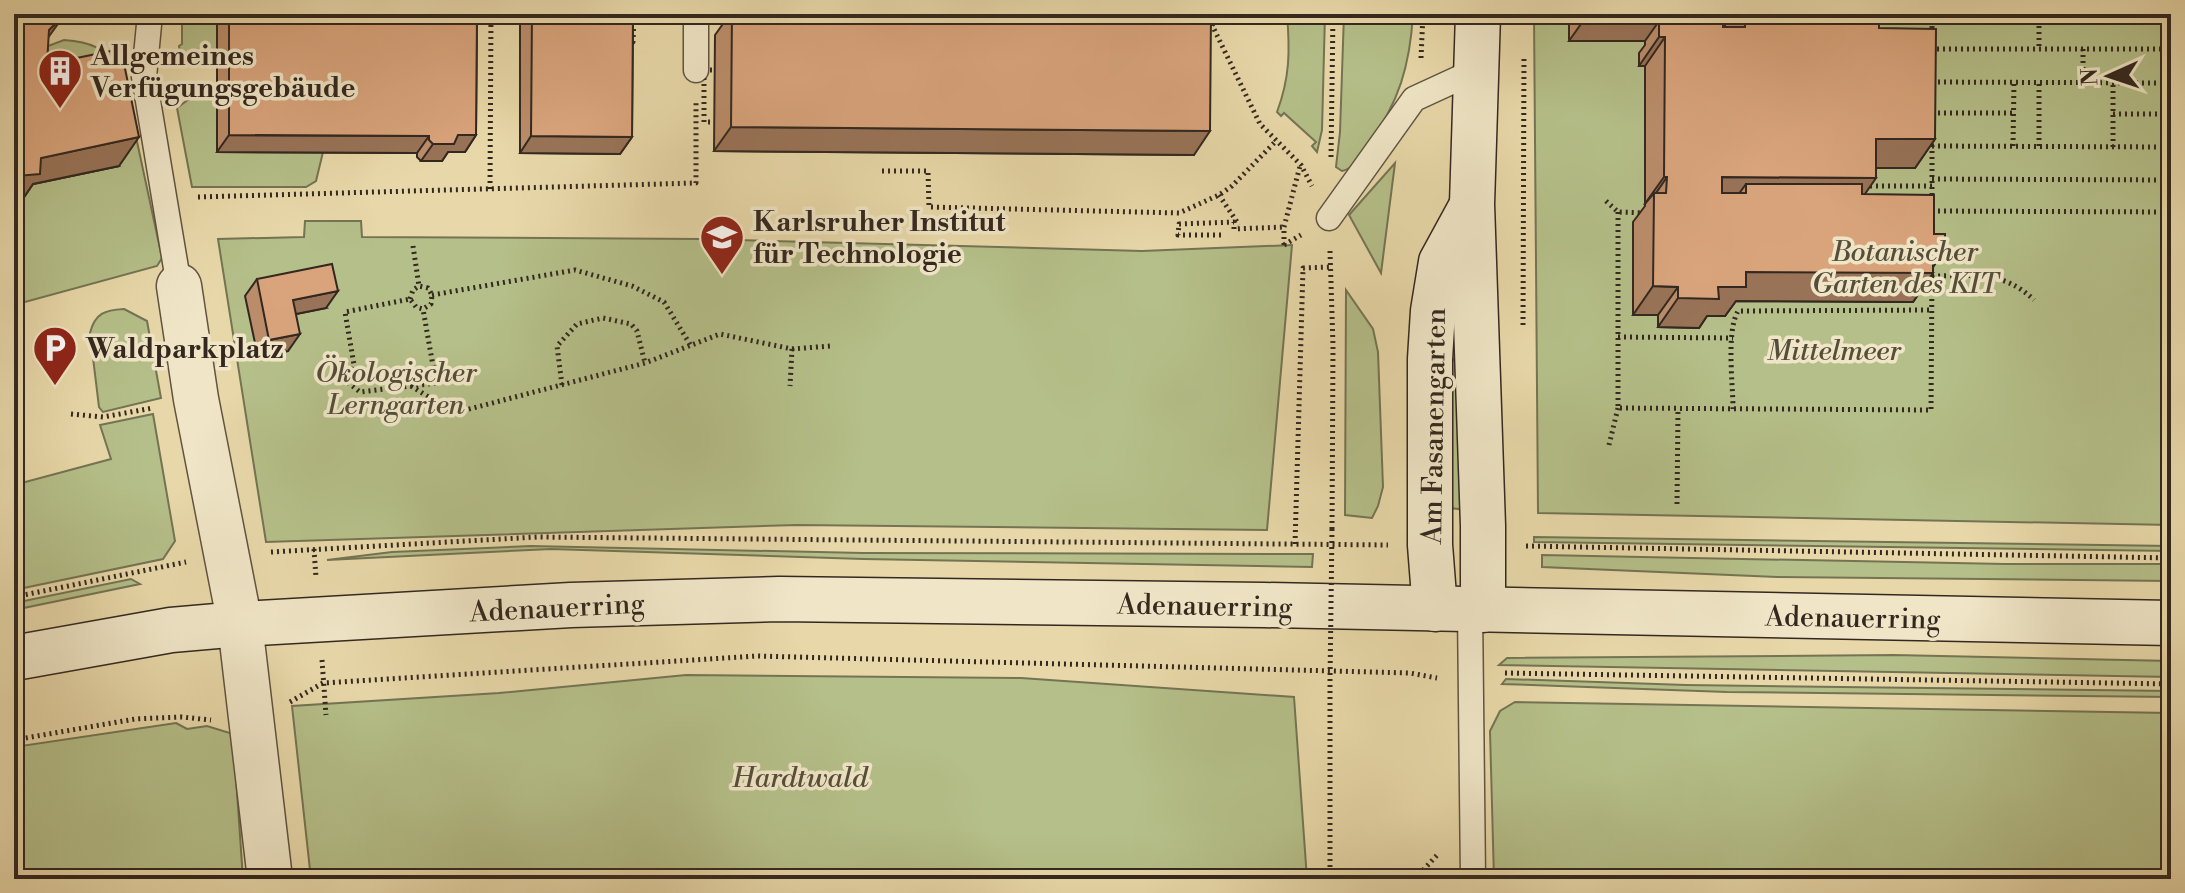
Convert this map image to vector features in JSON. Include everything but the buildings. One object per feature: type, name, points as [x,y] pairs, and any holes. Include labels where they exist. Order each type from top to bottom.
[{"type":"main road","name":"Am Fasanengarten","points":[[1463,610],[1483,526],[1472,204],[1478,14]]},
{"type":"main road","name":"Am Fasanengarten","points":[[1463,610],[1430,545],[1430,359],[1433,311],[1441,262],[1472,204]]},
{"type":"main road","points":[[179,286],[196,399],[240,624],[270,879]]},
{"type":"main road","name":"Adenauerring","points":[[14,658],[171,630],[240,624],[571,605],[779,599],[2171,623]]},
{"type":"lane","points":[[150,14],[144,77],[179,286]]},
{"type":"lane","points":[[696,14],[696,70]]},
{"type":"lane","points":[[1329,218],[1414,99],[1477,70]]},
{"type":"lane","points":[[1463,610],[1470,684],[1473,879]]},
{"type":"path","points":[[490,189],[491,14]]},
{"type":"path","points":[[625,28],[625,42],[633,42],[634,14]]},
{"type":"path","points":[[1212,25],[1223,14]]},
{"type":"path","points":[[1330,879],[1333,346],[1329,218],[1333,14]]},
{"type":"path","points":[[1932,14],[1932,60]]},
{"type":"path","points":[[2039,14],[2039,48]]},
{"type":"path","points":[[1194,22],[1212,25]]},
{"type":"path","points":[[1212,25],[1260,124],[1301,165],[1329,218]]},
{"type":"path","points":[[1523,41],[1523,339]]},
{"type":"path","points":[[1919,48],[2171,49]]},
{"type":"path","points":[[2083,49],[2083,82]]},
{"type":"path","points":[[164,197],[696,183],[696,70]]},
{"type":"path","points":[[1932,71],[1932,124]]},
{"type":"path","points":[[1924,82],[2171,83]]},
{"type":"path","points":[[2013,146],[2014,82]]},
{"type":"path","points":[[2039,82],[2039,146]]},
{"type":"path","points":[[2113,83],[2113,147]]},
{"type":"path","points":[[1932,113],[2014,113]]},
{"type":"path","points":[[2113,114],[2171,114]]},
{"type":"path","points":[[1932,135],[1932,226]]},
{"type":"path","points":[[882,171],[928,171],[929,207],[1179,213],[1232,186],[1277,140]]},
{"type":"path","points":[[1932,146],[2171,147]]},
{"type":"path","points":[[1284,245],[1284,227],[1301,165]]},
{"type":"path","points":[[1855,186],[1932,182],[2171,180]]},
{"type":"path","points":[[1219,195],[1241,229]]},
{"type":"path","points":[[1606,201],[1618,212],[1646,213]]},
{"type":"path","points":[[1932,211],[2171,212]]},
{"type":"path","points":[[1609,445],[1618,408],[1618,212]]},
{"type":"path","points":[[1221,235],[1178,235],[1179,224],[1234,222],[1234,229],[1284,227]]},
{"type":"path","points":[[413,246],[419,286]]},
{"type":"path","points":[[1295,544],[1303,268],[1331,267]]},
{"type":"path","points":[[432,295],[575,270],[632,286],[664,302],[691,346]]},
{"type":"path","points":[[1618,408],[1931,410],[1932,270],[1925,271]]},
{"type":"path","points":[[1932,276],[2006,279],[2021,287],[2034,300]]},
{"type":"path","points":[[419,286],[428,288],[432,295],[431,304],[423,309],[416,307],[410,299],[413,290],[419,286]]},
{"type":"path","points":[[410,299],[345,312],[354,365],[346,381],[360,392],[436,383],[423,309]]},
{"type":"path","points":[[1733,409],[1734,317],[1738,311],[1932,310]]},
{"type":"path","points":[[562,385],[557,346],[577,324],[603,318],[631,324],[637,331],[645,363]]},
{"type":"path","points":[[411,386],[454,413],[645,363],[720,334],[792,349],[830,346]]},
{"type":"path","points":[[1618,337],[1733,338]]},
{"type":"path","points":[[790,386],[792,349]]},
{"type":"path","points":[[71,414],[103,417],[196,399]]},
{"type":"path","points":[[1677,504],[1678,409]]},
{"type":"path","points":[[1523,536],[1517,546],[2171,558]]},
{"type":"path","points":[[14,597],[226,555],[537,537],[1430,545]]},
{"type":"path","points":[[279,709],[323,683],[757,656],[1410,673]]},
{"type":"path","points":[[1470,684],[1507,672],[2171,684]]},
{"type":"path","points":[[14,740],[135,719],[182,717],[208,721]]},
{"type":"green space","points":[[182,14],[217,14],[217,67],[191,66],[181,59]]},
{"type":"green space","points":[[1287,14],[1325,14],[1322,130],[1317,152],[1312,146],[1316,142],[1284,113],[1281,116],[1277,112],[1288,64]]},
{"type":"green space","points":[[1344,14],[1413,14],[1406,67],[1395,99],[1360,157],[1342,171],[1336,167]]},
{"type":"green space","name":"Botanischer Garten des KIT","points":[[1534,14],[2171,14],[2171,525],[1538,513]]},
{"type":"green space","points":[[64,40],[96,47],[121,67],[162,258],[157,266],[14,305],[14,204],[20,203],[20,187],[119,166],[27,93],[40,49]]},
{"type":"green space","points":[[218,98],[323,152],[316,181],[306,187],[192,187],[177,108],[189,99]]},
{"type":"green space","points":[[1395,163],[1381,273],[1349,215]]},
{"type":"green space","name":"Ökologischer Lerngarten","points":[[305,221],[361,221],[362,237],[702,239],[1142,251],[1292,245],[1267,530],[797,525],[266,542],[218,239],[304,237]]},
{"type":"green space","points":[[1346,290],[1373,329],[1378,352],[1383,487],[1372,518],[1345,515]]},
{"type":"green space","points":[[124,309],[147,321],[161,398],[103,412],[99,407],[90,333],[102,314]]},
{"type":"green space","points":[[1454,359],[1461,359],[1466,510],[1451,508],[1451,363]]},
{"type":"green space","points":[[153,414],[175,541],[163,559],[14,590],[14,485],[111,459],[100,425]]},
{"type":"green space","points":[[1534,537],[2171,546],[2171,551],[1534,542]]},
{"type":"green space","points":[[531,546],[863,553],[1313,554],[1312,567],[863,559],[551,549],[327,560],[392,552]]},
{"type":"green space","points":[[1542,555],[2171,564],[2171,581],[1777,577],[1542,567]]},
{"type":"green space","points":[[131,579],[140,584],[14,610],[14,603]]},
{"type":"green space","points":[[1894,655],[2171,661],[2171,677],[1499,665],[1507,658]]},
{"type":"green space","name":"Hardtwald","points":[[686,675],[1021,678],[1294,697],[1307,879],[311,879],[292,706],[499,693]]},
{"type":"green space","points":[[1506,679],[1686,685],[2171,691],[2171,697],[1727,692],[1502,684]]},
{"type":"green space","points":[[1515,702],[2171,713],[2171,879],[1494,879],[1490,731],[1500,711]]},
{"type":"green space","points":[[176,723],[187,729],[207,726],[233,734],[243,879],[14,879],[14,747]]},
{"type":"place","name":"Allgemeines Verfügungsgebäude","points":[[60,110]]},
{"type":"place","name":"Karlsruher Institut für Technologie","points":[[722,276]]},
{"type":"place","name":"Waldparkplatz","points":[[55,387]]},
{"type":"park label","name":"Mittelmeer","points":[[1834,350]]}]
